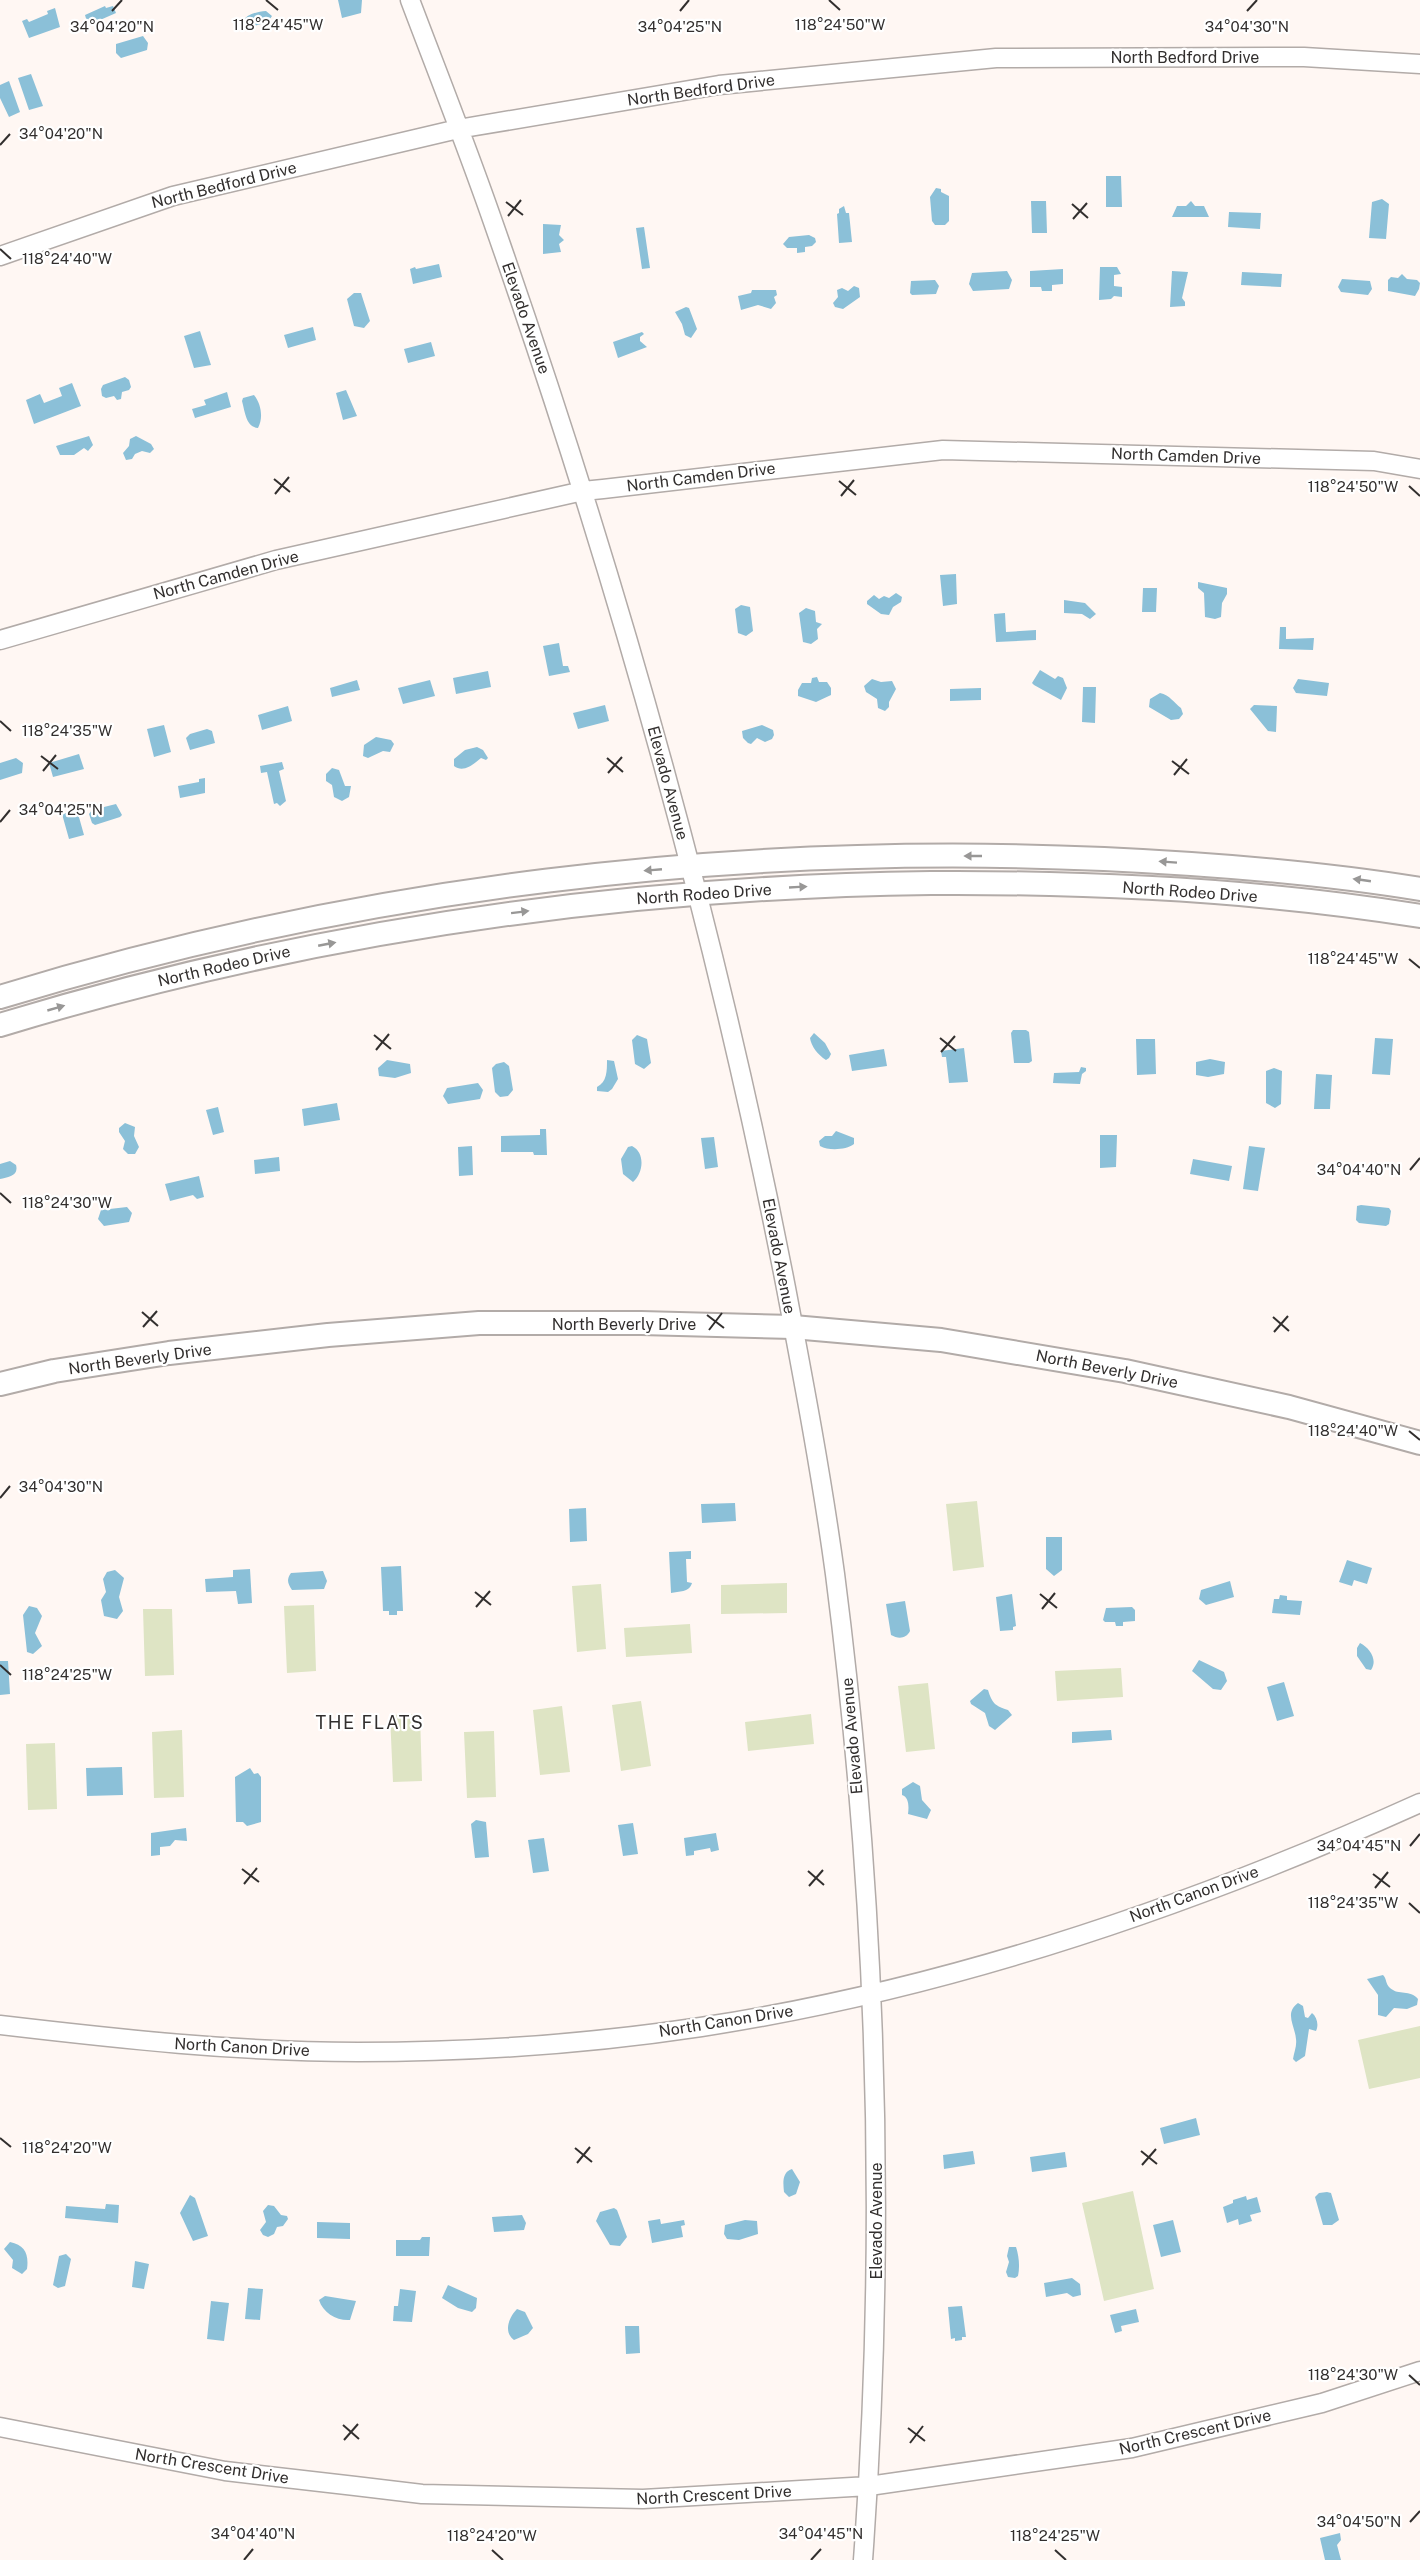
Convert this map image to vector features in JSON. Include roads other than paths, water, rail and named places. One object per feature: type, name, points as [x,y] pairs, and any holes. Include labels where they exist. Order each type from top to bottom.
[{"type":"street","name":"Elevado Avenue","points":[[410,0],[523,309],[583,491],[639,679],[690,866],[748,1104],[793,1327],[822,1490],[843,1643],[859,1810],[870,1994],[876,2241],[873,2394],[863,2560]]},
{"type":"street","name":"North Bedford Drive","points":[[0,256],[173,196],[458,129],[719,85],[996,58],[1304,57],[1420,64]]},
{"type":"street","name":"North Camden Drive","points":[[0,639],[276,560],[583,491],[943,450],[1374,461],[1420,469]]},
{"type":"street","name":"North Rodeo Drive","points":[[0,997],[177,948],[339,914],[512,885],[690,866],[884,857],[1068,858],[1246,868],[1331,876],[1420,889]]},
{"type":"street","name":"North Rodeo Drive","points":[[0,1025],[184,974],[344,940],[515,912],[697,894],[884,884],[1067,884],[1265,897],[1420,916]]},
{"type":"street","name":"North Beverly Drive","points":[[0,1383],[54,1371],[170,1353],[328,1335],[479,1323],[641,1323],[793,1327],[941,1340],[1125,1371],[1289,1407],[1420,1443]]},
{"type":"street","name":"North Canon Drive","points":[[0,2025],[172,2044],[355,2052],[441,2051],[549,2044],[701,2027],[870,1994],[960,1971],[1138,1916],[1226,1884],[1420,1803]]},
{"type":"street","name":"North Crescent Drive","points":[[0,2427],[225,2471],[422,2494],[643,2499],[869,2486],[1132,2448],[1322,2403],[1420,2371]]},
{"type":"water","points":[[338,0],[362,0],[361,13],[342,18]]},
{"type":"water","points":[[105,6],[106,8],[113,6],[116,13],[91,24],[87,22],[85,15]]},
{"type":"water","points":[[55,8],[60,27],[29,38],[22,21],[27,19],[29,22],[48,14],[47,11]]},
{"type":"water","points":[[266,11],[272,16],[268,22],[250,27],[242,23],[255,13]]},
{"type":"water","points":[[143,36],[148,43],[147,50],[121,58],[116,53],[116,44]]},
{"type":"water","points":[[31,74],[43,106],[29,110],[18,78]]},
{"type":"water","points":[[9,81],[20,112],[9,117],[0,98],[0,85]]},
{"type":"water","points":[[1106,176],[1121,176],[1122,207],[1106,207]]},
{"type":"water","points":[[936,188],[949,196],[949,221],[945,225],[935,225],[932,221],[930,197]]},
{"type":"water","points":[[1382,199],[1389,204],[1386,239],[1369,238],[1372,202]]},
{"type":"water","points":[[1031,201],[1046,201],[1047,233],[1032,233]]},
{"type":"water","points":[[1191,201],[1195,206],[1204,206],[1209,217],[1172,217],[1177,206],[1186,206]]},
{"type":"water","points":[[844,206],[846,213],[849,213],[852,242],[839,243],[837,214]]},
{"type":"water","points":[[1229,212],[1261,213],[1260,229],[1228,227]]},
{"type":"water","points":[[543,224],[561,225],[559,235],[564,240],[559,244],[561,252],[543,254]]},
{"type":"water","points":[[644,227],[650,268],[642,269],[636,228]]},
{"type":"water","points":[[809,235],[815,238],[816,242],[812,246],[805,247],[805,252],[797,253],[797,248],[787,248],[783,244],[789,237]]},
{"type":"water","points":[[439,264],[442,277],[413,284],[410,269]]},
{"type":"water","points":[[1100,267],[1117,267],[1121,274],[1114,275],[1114,286],[1122,287],[1122,297],[1114,296],[1111,299],[1099,300]]},
{"type":"water","points":[[1063,269],[1063,284],[1052,285],[1052,291],[1042,291],[1041,287],[1030,287],[1030,271]]},
{"type":"water","points":[[1007,271],[1012,280],[1009,289],[973,291],[969,284],[972,273]]},
{"type":"water","points":[[1172,271],[1188,272],[1182,298],[1185,306],[1170,307]]},
{"type":"water","points":[[1242,272],[1282,274],[1281,287],[1241,285]]},
{"type":"water","points":[[1402,274],[1407,279],[1417,280],[1420,283],[1415,296],[1388,291],[1388,280],[1391,277],[1398,278]]},
{"type":"water","points":[[1342,279],[1370,281],[1372,289],[1368,295],[1341,292],[1338,287]]},
{"type":"water","points":[[935,280],[939,286],[936,294],[912,295],[910,293],[911,281]]},
{"type":"water","points":[[854,286],[859,288],[860,297],[843,309],[835,307],[833,303],[838,297],[837,290],[842,288],[848,291]]},
{"type":"water","points":[[752,290],[776,290],[777,295],[774,297],[776,303],[771,309],[758,305],[741,310],[738,296],[751,293]]},
{"type":"water","points":[[354,293],[361,293],[370,321],[364,328],[354,326],[347,299]]},
{"type":"water","points":[[689,308],[697,329],[691,338],[685,335],[675,312]]},
{"type":"water","points":[[313,327],[316,340],[288,348],[284,335]]},
{"type":"water","points":[[200,331],[211,365],[194,368],[184,336]]},
{"type":"water","points":[[642,332],[644,334],[640,337],[640,341],[647,347],[618,358],[613,342]]},
{"type":"water","points":[[431,342],[435,356],[408,363],[404,349]]},
{"type":"water","points":[[125,377],[129,380],[131,387],[122,392],[121,399],[117,400],[114,396],[106,398],[102,396],[103,385]]},
{"type":"water","points":[[72,383],[81,406],[34,424],[26,400],[40,394],[44,403],[62,396],[59,388]]},
{"type":"water","points":[[346,390],[357,416],[343,420],[336,393]]},
{"type":"water","points":[[227,392],[231,407],[195,418],[192,409],[206,405],[204,400]]},
{"type":"water","points":[[254,395],[261,412],[258,428],[248,422],[242,401],[243,398]]},
{"type":"water","points":[[89,436],[93,445],[88,451],[84,448],[74,455],[60,455],[56,446]]},
{"type":"water","points":[[136,436],[151,444],[154,449],[150,453],[142,451],[135,454],[132,459],[126,460],[123,453],[129,446],[130,439]]},
{"type":"water","points":[[956,574],[957,604],[943,606],[940,575]]},
{"type":"water","points":[[1198,582],[1227,588],[1227,594],[1222,603],[1221,617],[1215,619],[1205,617],[1204,593],[1198,588]]},
{"type":"water","points":[[1143,588],[1157,588],[1156,612],[1142,612]]},
{"type":"water","points":[[896,593],[902,597],[901,602],[893,607],[889,615],[881,614],[867,604],[867,601],[874,595],[879,599],[884,596],[889,598]]},
{"type":"water","points":[[1064,600],[1085,603],[1096,614],[1090,619],[1082,614],[1064,613]]},
{"type":"water","points":[[741,605],[750,607],[753,631],[746,636],[738,633],[735,609]]},
{"type":"water","points":[[806,608],[815,611],[816,622],[822,624],[817,629],[818,639],[811,644],[803,642],[799,613]]},
{"type":"water","points":[[1005,613],[1006,632],[1036,630],[1036,640],[996,642],[994,614]]},
{"type":"water","points":[[1280,627],[1286,627],[1286,639],[1314,638],[1313,650],[1279,649]]},
{"type":"water","points":[[559,643],[563,666],[568,666],[570,672],[549,676],[543,646]]},
{"type":"water","points":[[1040,670],[1055,679],[1058,676],[1063,678],[1067,688],[1061,700],[1032,683]]},
{"type":"water","points":[[488,671],[491,687],[456,694],[453,678]]},
{"type":"water","points":[[817,677],[819,682],[827,682],[831,688],[831,695],[816,702],[798,696],[802,683],[811,683],[812,678]]},
{"type":"water","points":[[872,679],[881,682],[892,681],[896,689],[885,711],[878,708],[877,699],[866,692],[864,686]]},
{"type":"water","points":[[1298,679],[1329,683],[1327,696],[1296,693],[1293,688]]},
{"type":"water","points":[[357,680],[360,690],[332,697],[330,688]]},
{"type":"water","points":[[430,680],[435,696],[403,704],[398,688]]},
{"type":"water","points":[[1083,687],[1096,687],[1095,723],[1082,722]]},
{"type":"water","points":[[981,688],[981,700],[950,701],[950,689]]},
{"type":"water","points":[[1160,693],[1169,697],[1181,708],[1183,714],[1179,719],[1171,720],[1149,707],[1150,699]]},
{"type":"water","points":[[605,705],[609,721],[578,729],[573,713]]},
{"type":"water","points":[[1254,705],[1277,706],[1276,732],[1268,731],[1250,709]]},
{"type":"water","points":[[288,706],[292,721],[262,730],[258,715]]},
{"type":"water","points":[[164,725],[171,752],[154,757],[147,729]]},
{"type":"water","points":[[762,725],[773,730],[772,739],[765,742],[757,738],[751,744],[743,738],[742,731]]},
{"type":"water","points":[[207,729],[212,731],[215,743],[190,750],[186,738],[190,734]]},
{"type":"water","points":[[376,737],[391,740],[394,744],[390,752],[383,751],[368,758],[363,756],[364,745]]},
{"type":"water","points":[[477,747],[483,750],[488,758],[486,760],[481,758],[461,769],[454,766],[454,759],[465,750]]},
{"type":"water","points":[[79,754],[84,769],[53,777],[49,763]]},
{"type":"water","points":[[16,758],[23,763],[22,773],[0,780],[0,763]]},
{"type":"water","points":[[282,762],[284,769],[279,771],[286,801],[280,806],[277,803],[274,804],[267,772],[261,773],[260,766]]},
{"type":"water","points":[[332,768],[339,770],[345,786],[351,786],[349,797],[342,801],[334,797],[332,785],[326,781],[326,774]]},
{"type":"water","points":[[205,778],[205,793],[180,798],[178,786],[199,782],[199,779]]},
{"type":"water","points":[[116,804],[122,815],[120,817],[95,825],[92,823],[89,814],[92,810]]},
{"type":"water","points":[[77,810],[84,835],[69,839],[62,814]]},
{"type":"water","points":[[1013,1030],[1029,1032],[1032,1061],[1029,1063],[1014,1063],[1011,1033]]},
{"type":"water","points":[[814,1033],[825,1043],[831,1054],[826,1060],[812,1044],[810,1038]]},
{"type":"water","points":[[637,1035],[647,1039],[651,1063],[644,1069],[635,1064],[632,1040]]},
{"type":"water","points":[[1375,1038],[1393,1039],[1390,1075],[1372,1074]]},
{"type":"water","points":[[1136,1039],[1155,1039],[1156,1074],[1137,1075]]},
{"type":"water","points":[[964,1048],[968,1082],[949,1083],[946,1057],[942,1057],[941,1051]]},
{"type":"water","points":[[884,1049],[887,1066],[852,1071],[849,1055]]},
{"type":"water","points":[[1210,1059],[1225,1062],[1224,1074],[1208,1077],[1196,1075],[1196,1062]]},
{"type":"water","points":[[387,1060],[410,1064],[411,1073],[395,1078],[379,1076],[378,1068]]},
{"type":"water","points":[[607,1060],[614,1061],[618,1079],[608,1092],[597,1091],[597,1087],[606,1076]]},
{"type":"water","points":[[504,1062],[509,1066],[513,1090],[508,1096],[500,1097],[495,1092],[492,1068]]},
{"type":"water","points":[[1081,1067],[1086,1068],[1086,1071],[1082,1074],[1080,1084],[1053,1083],[1054,1073],[1079,1072]]},
{"type":"water","points":[[1274,1068],[1282,1071],[1281,1104],[1275,1108],[1266,1103],[1266,1071]]},
{"type":"water","points":[[1316,1074],[1332,1075],[1330,1109],[1314,1109]]},
{"type":"water","points":[[478,1083],[483,1090],[480,1099],[448,1104],[443,1096],[447,1088]]},
{"type":"water","points":[[337,1103],[340,1120],[304,1126],[302,1109]]},
{"type":"water","points":[[218,1107],[224,1132],[213,1135],[206,1110]]},
{"type":"water","points":[[125,1123],[135,1127],[134,1136],[139,1147],[135,1154],[128,1154],[123,1149],[125,1141],[119,1128]]},
{"type":"water","points":[[540,1129],[546,1129],[547,1155],[534,1155],[533,1152],[501,1152],[501,1136],[540,1135]]},
{"type":"water","points":[[836,1131],[854,1138],[854,1144],[847,1148],[837,1149],[820,1146],[819,1141],[825,1136],[832,1136]]},
{"type":"water","points":[[1100,1135],[1117,1135],[1116,1167],[1100,1168]]},
{"type":"water","points":[[714,1137],[718,1167],[705,1169],[701,1138]]},
{"type":"water","points":[[472,1146],[473,1175],[459,1176],[458,1147]]},
{"type":"water","points":[[632,1146],[639,1153],[642,1164],[633,1182],[623,1174],[621,1159],[628,1147]]},
{"type":"water","points":[[1249,1146],[1265,1148],[1258,1191],[1243,1189]]},
{"type":"water","points":[[279,1157],[280,1171],[255,1174],[254,1160]]},
{"type":"water","points":[[1193,1159],[1232,1166],[1229,1181],[1190,1174]]},
{"type":"water","points":[[10,1161],[16,1165],[16,1172],[0,1179],[0,1164]]},
{"type":"water","points":[[199,1176],[204,1197],[197,1199],[193,1195],[170,1201],[165,1184]]},
{"type":"water","points":[[1357,1206],[1389,1208],[1391,1211],[1389,1224],[1386,1226],[1359,1223],[1356,1220]]},
{"type":"water","points":[[127,1207],[132,1213],[129,1222],[104,1226],[98,1219],[101,1210]]},
{"type":"water","points":[[735,1503],[736,1521],[702,1523],[701,1504]]},
{"type":"water","points":[[586,1508],[587,1541],[570,1542],[569,1509]]},
{"type":"water","points":[[1046,1537],[1062,1537],[1062,1570],[1054,1576],[1046,1569]]},
{"type":"water","points":[[691,1551],[691,1559],[686,1559],[687,1582],[692,1583],[691,1586],[683,1591],[671,1593],[669,1552]]},
{"type":"water","points":[[1347,1560],[1372,1568],[1367,1584],[1354,1580],[1352,1586],[1339,1582]]},
{"type":"water","points":[[401,1566],[403,1611],[397,1611],[397,1615],[389,1615],[389,1611],[383,1611],[381,1567]]},
{"type":"water","points":[[250,1569],[252,1603],[238,1604],[236,1591],[206,1592],[205,1579],[233,1577],[233,1570]]},
{"type":"water","points":[[115,1570],[124,1578],[119,1597],[123,1611],[117,1619],[104,1616],[101,1600],[106,1592],[103,1579],[107,1572]]},
{"type":"water","points":[[323,1571],[327,1581],[324,1589],[292,1590],[289,1584],[288,1578],[291,1573]]},
{"type":"water","points":[[1230,1581],[1234,1597],[1206,1605],[1199,1599],[1201,1590]]},
{"type":"water","points":[[1012,1594],[1016,1626],[1013,1630],[1000,1631],[996,1597]]},
{"type":"water","points":[[1280,1595],[1287,1596],[1287,1600],[1302,1601],[1300,1615],[1272,1613],[1274,1599],[1279,1599]]},
{"type":"water","points":[[905,1601],[910,1631],[904,1637],[896,1637],[891,1635],[886,1604]]},
{"type":"water","points":[[29,1606],[37,1608],[42,1616],[35,1633],[42,1646],[33,1654],[27,1652],[23,1615]]},
{"type":"water","points":[[1132,1607],[1135,1610],[1135,1621],[1123,1622],[1123,1626],[1116,1626],[1115,1622],[1103,1620],[1106,1608]]},
{"type":"water","points":[[1360,1643],[1372,1655],[1374,1662],[1371,1670],[1366,1669],[1357,1656]]},
{"type":"water","points":[[1199,1660],[1224,1672],[1227,1681],[1221,1690],[1213,1689],[1192,1671]]},
{"type":"water","points":[[0,1661],[8,1661],[10,1694],[0,1695]]},
{"type":"water","points":[[1284,1682],[1294,1716],[1277,1721],[1267,1687]]},
{"type":"water","points":[[984,1689],[988,1690],[995,1703],[1012,1715],[995,1730],[989,1726],[985,1713],[970,1701]]},
{"type":"water","points":[[1111,1730],[1112,1740],[1072,1743],[1072,1732]]},
{"type":"water","points":[[122,1767],[123,1795],[87,1796],[86,1768]]},
{"type":"water","points":[[250,1768],[254,1774],[258,1773],[261,1777],[261,1822],[247,1826],[243,1822],[236,1822],[235,1777]]},
{"type":"water","points":[[913,1782],[920,1786],[922,1800],[931,1810],[927,1819],[908,1814],[908,1803],[902,1795],[902,1789]]},
{"type":"water","points":[[476,1820],[486,1822],[489,1857],[475,1858],[471,1824]]},
{"type":"water","points":[[633,1823],[638,1854],[623,1856],[618,1825]]},
{"type":"water","points":[[186,1828],[187,1841],[175,1840],[170,1846],[160,1847],[160,1855],[151,1856],[151,1833]]},
{"type":"water","points":[[716,1833],[719,1850],[711,1852],[710,1848],[694,1851],[694,1855],[686,1856],[684,1838]]},
{"type":"water","points":[[544,1838],[549,1871],[533,1873],[528,1840]]},
{"type":"water","points":[[1383,1975],[1388,1986],[1393,1990],[1415,1996],[1418,1999],[1417,2005],[1407,2009],[1394,2008],[1386,2017],[1378,2015],[1378,1995],[1367,1979]]},
{"type":"water","points":[[1298,2003],[1303,2006],[1305,2017],[1308,2018],[1312,2013],[1314,2015],[1317,2026],[1316,2031],[1309,2029],[1305,2056],[1296,2062],[1293,2059],[1296,2042],[1291,2015]]},
{"type":"water","points":[[1196,2118],[1200,2135],[1164,2144],[1160,2128]]},
{"type":"water","points":[[973,2151],[975,2164],[944,2169],[943,2155]]},
{"type":"water","points":[[1065,2152],[1067,2167],[1032,2172],[1030,2157]]},
{"type":"water","points":[[792,2169],[800,2182],[796,2194],[789,2197],[784,2192],[783,2182],[786,2173]]},
{"type":"water","points":[[1319,2193],[1331,2193],[1339,2220],[1332,2225],[1323,2225],[1315,2197]]},
{"type":"water","points":[[190,2195],[195,2198],[208,2236],[193,2241],[180,2213]]},
{"type":"water","points":[[1246,2196],[1247,2200],[1257,2197],[1261,2212],[1250,2215],[1252,2221],[1239,2225],[1238,2219],[1227,2223],[1223,2207],[1233,2203],[1233,2200]]},
{"type":"water","points":[[106,2204],[119,2205],[118,2223],[65,2218],[66,2206],[105,2209]]},
{"type":"water","points":[[268,2205],[274,2206],[281,2215],[287,2216],[288,2219],[283,2226],[277,2227],[274,2234],[268,2237],[260,2230],[266,2222],[263,2211]]},
{"type":"water","points":[[614,2208],[617,2210],[627,2237],[620,2246],[610,2245],[596,2221],[600,2212]]},
{"type":"water","points":[[522,2215],[526,2223],[524,2230],[494,2232],[492,2217]]},
{"type":"water","points":[[660,2219],[661,2224],[684,2220],[685,2225],[681,2226],[683,2237],[652,2243],[648,2221]]},
{"type":"water","points":[[745,2220],[757,2221],[758,2234],[739,2240],[727,2239],[724,2234],[725,2225]]},
{"type":"water","points":[[1173,2220],[1181,2252],[1161,2257],[1153,2225]]},
{"type":"water","points":[[317,2222],[350,2223],[350,2239],[317,2238]]},
{"type":"water","points":[[422,2237],[430,2237],[429,2256],[396,2256],[396,2240],[420,2240]]},
{"type":"water","points":[[10,2242],[19,2245],[25,2251],[27,2269],[22,2274],[12,2268],[13,2260],[4,2249]]},
{"type":"water","points":[[1009,2247],[1016,2247],[1018,2254],[1019,2273],[1015,2278],[1008,2277],[1006,2272]]},
{"type":"water","points":[[66,2254],[71,2259],[65,2286],[58,2288],[53,2285],[59,2256]]},
{"type":"water","points":[[135,2261],[149,2264],[144,2289],[132,2287]]},
{"type":"water","points":[[1072,2278],[1080,2284],[1081,2295],[1073,2297],[1067,2293],[1046,2297],[1044,2283]]},
{"type":"water","points":[[448,2285],[477,2298],[476,2308],[472,2312],[458,2308],[442,2298]]},
{"type":"water","points":[[248,2288],[263,2289],[260,2320],[245,2319]]},
{"type":"water","points":[[400,2289],[416,2291],[412,2322],[393,2321],[394,2306],[398,2306]]},
{"type":"water","points":[[325,2296],[356,2301],[350,2320],[340,2319],[327,2312],[319,2300]]},
{"type":"water","points":[[211,2301],[229,2303],[224,2341],[207,2339]]},
{"type":"water","points":[[962,2306],[966,2337],[955,2341],[955,2338],[951,2339],[948,2307]]},
{"type":"water","points":[[517,2309],[525,2312],[533,2328],[528,2334],[514,2340],[509,2333],[508,2324]]},
{"type":"water","points":[[1136,2309],[1139,2322],[1121,2326],[1122,2331],[1115,2333],[1110,2315]]},
{"type":"water","points":[[625,2326],[639,2326],[640,2353],[626,2354]]},
{"type":"water","points":[[1340,2533],[1341,2540],[1337,2545],[1341,2560],[1325,2560],[1320,2538]]},
{"type":"district","name":"THE FLATS","points":[[370,1722]]}]
